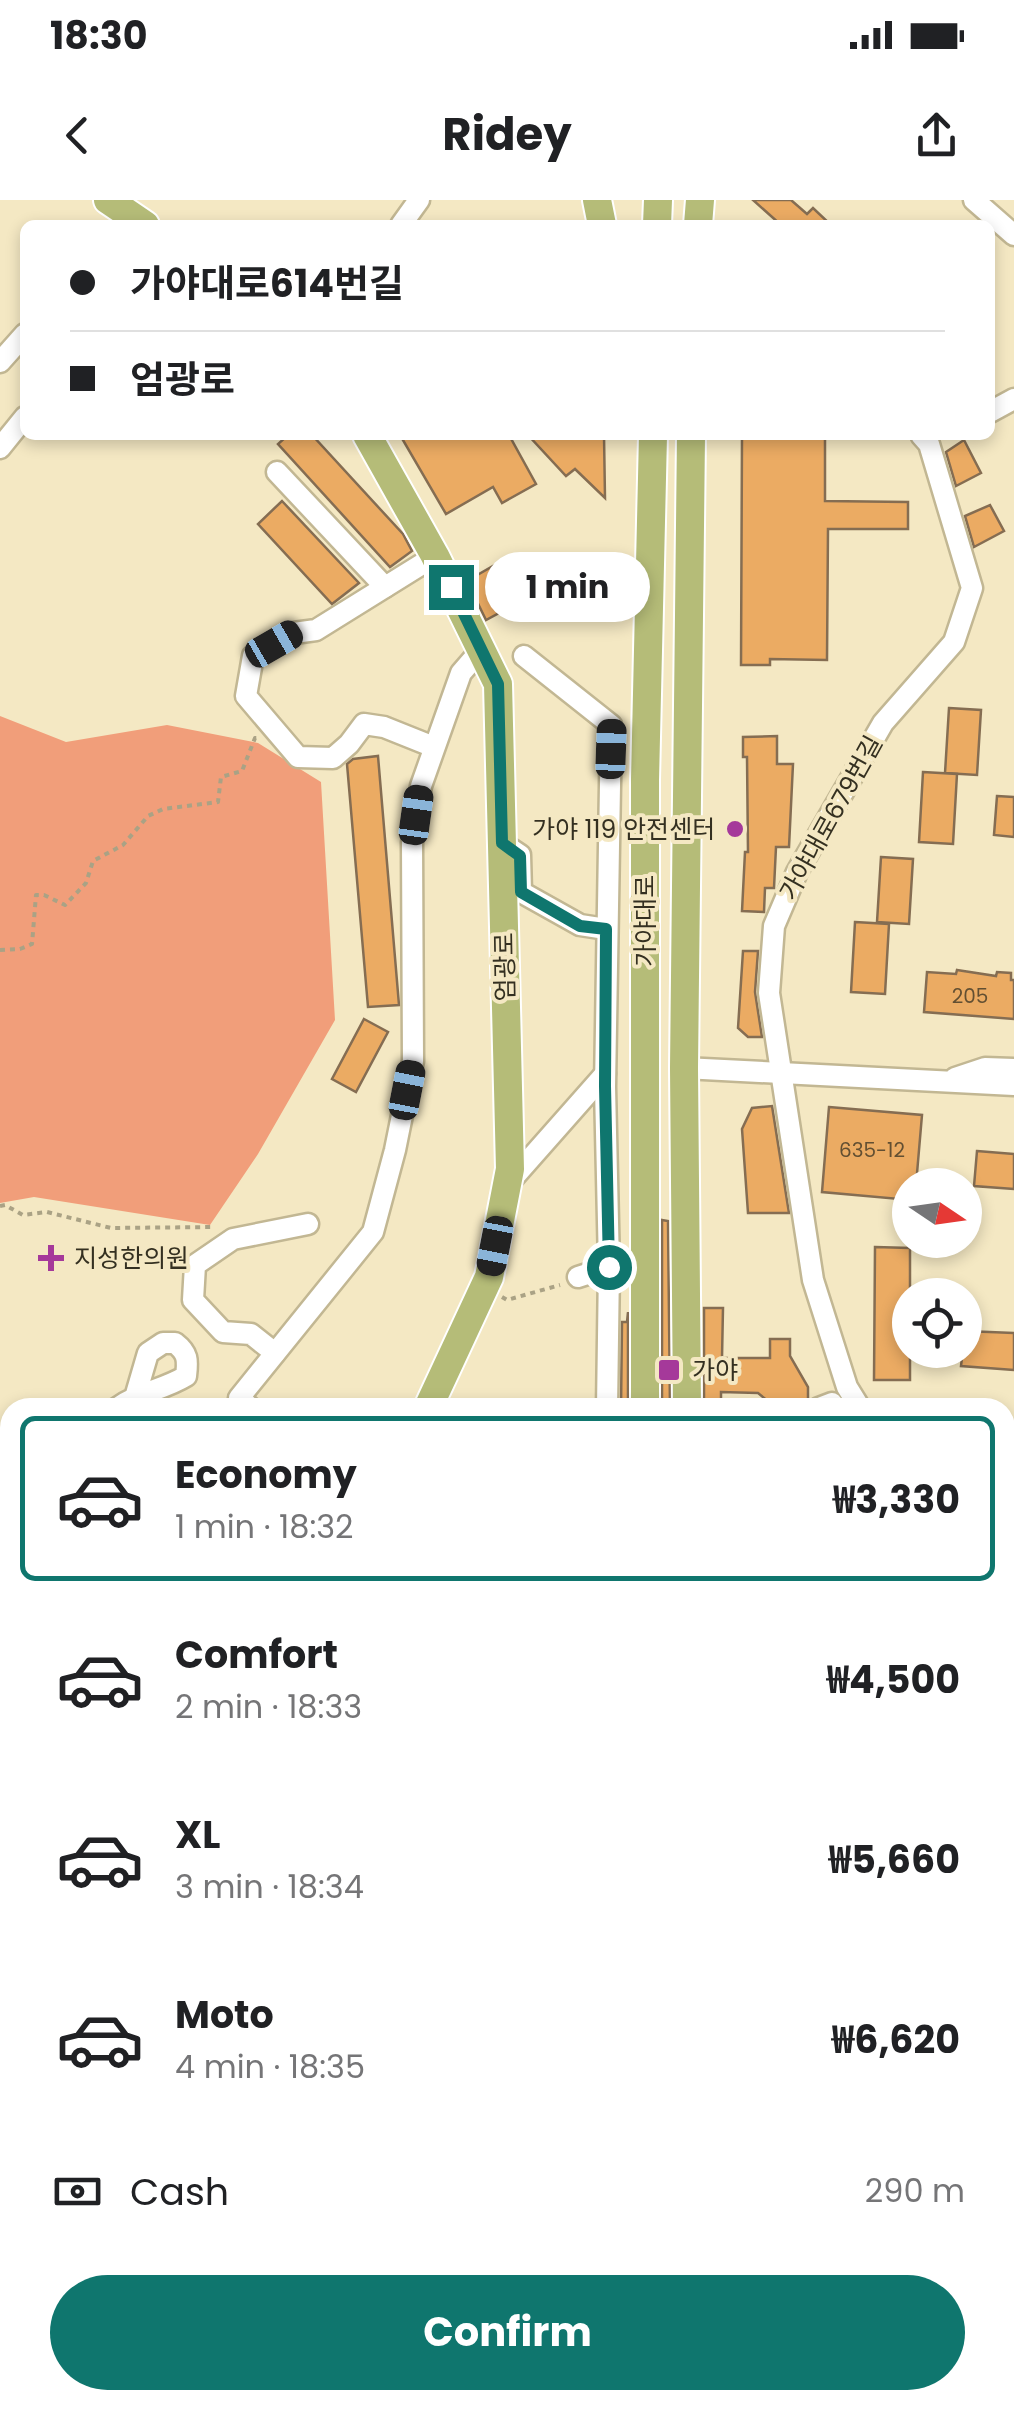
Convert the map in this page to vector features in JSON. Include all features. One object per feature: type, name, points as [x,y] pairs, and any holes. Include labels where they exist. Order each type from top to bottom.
[{"type":"main road","points":[[108,200],[137,220]]},
{"type":"main road","name":"엄광로","points":[[370,440],[435,556],[498,684],[510,1170],[489,1277],[433,1398]]},
{"type":"main road","name":"가야대로","points":[[645,1398],[645,780],[653,440]]},
{"type":"main road","name":"가야대로","points":[[687,1398],[684,1068],[691,440]]},
{"type":"street","points":[[974,200],[1014,235]]},
{"type":"street","points":[[0,362],[20,340]]},
{"type":"street","points":[[0,448],[20,423]]},
{"type":"street","name":"가야대로679번길","points":[[854,1398],[813,1280],[769,993],[774,926],[798,872],[883,723],[954,642],[972,588],[933,440]]},
{"type":"street","points":[[277,472],[385,587]]},
{"type":"street","points":[[434,747],[384,726],[364,724],[333,758],[298,757],[246,696],[253,656],[294,632],[316,630],[435,556]]},
{"type":"street","points":[[239,1398],[374,1232],[413,1060],[412,843],[421,786],[461,672],[481,650]]},
{"type":"street","points":[[524,656],[612,725],[606,929],[607,1398]]},
{"type":"street","points":[[502,843],[520,856],[521,892],[580,926],[606,929]]},
{"type":"street","points":[[684,1068],[1014,1085]]},
{"type":"street","points":[[944,1082],[985,1068],[1014,1069]]},
{"type":"street","points":[[507,1185],[605,1074]]},
{"type":"street","points":[[944,1082],[982,1097],[1014,1098]]},
{"type":"street","points":[[275,1353],[251,1334],[224,1332],[193,1300],[194,1266],[233,1239],[308,1224]]},
{"type":"street","points":[[578,1277],[609,1267]]},
{"type":"street","points":[[131,1398],[186,1376],[188,1359],[175,1343],[148,1353],[136,1394]]},
{"type":"path","points":[[0,950],[32,944],[36,894],[65,904],[86,883],[93,861],[124,845],[148,816],[163,809],[218,802],[221,776],[242,772],[255,738],[286,743]]},
{"type":"path","points":[[0,1206],[23,1214],[48,1212],[110,1228],[221,1226],[249,1236]]},
{"type":"path","points":[[483,1289],[507,1300],[578,1277]]},
{"type":"shaded area","points":[[0,716],[66,742],[167,725],[258,743],[321,782],[335,1020],[258,1154],[210,1225],[34,1197],[0,1203]]},
{"type":"building","points":[[753,200],[791,200],[807,214],[813,208],[826,220],[775,220]]},
{"type":"building","points":[[282,440],[317,440],[403,534],[412,551],[390,567],[278,444]]},
{"type":"building","points":[[403,440],[512,440],[536,484],[502,503],[493,487],[446,514]]},
{"type":"building","points":[[533,440],[604,440],[605,498],[575,469],[566,476]]},
{"type":"building","points":[[742,440],[825,440],[825,501],[908,502],[908,529],[828,529],[827,660],[770,659],[770,665],[741,665]]},
{"type":"building","points":[[964,440],[981,473],[956,486],[946,452]]},
{"type":"building","points":[[282,501],[359,583],[332,604],[258,524]]},
{"type":"building","points":[[990,505],[1004,531],[974,547],[965,516]]},
{"type":"building","points":[[493,566],[514,605],[486,620],[467,581]]},
{"type":"building","points":[[949,708],[981,710],[977,775],[945,773]]},
{"type":"building","points":[[777,736],[777,764],[793,764],[789,847],[776,847],[774,888],[765,888],[764,912],[742,911],[748,852],[747,757],[743,757],[743,737]]},
{"type":"building","points":[[378,756],[399,1005],[368,1007],[347,764],[353,759]]},
{"type":"building","points":[[923,772],[957,774],[953,844],[919,842]]},
{"type":"building","points":[[997,796],[1014,797],[1014,837],[994,835]]},
{"type":"building","points":[[881,857],[913,859],[909,924],[877,922]]},
{"type":"building","points":[[855,922],[889,924],[885,994],[851,992]]},
{"type":"building","points":[[743,951],[758,951],[755,992],[762,1037],[748,1037],[738,1028]]},
{"type":"building","points":[[957,970],[996,976],[997,972],[1011,973],[1014,1019],[924,1012],[927,972],[956,974]]},
{"type":"building","points":[[364,1019],[388,1032],[356,1092],[332,1079]]},
{"type":"building","points":[[772,1106],[789,1213],[748,1213],[742,1129],[752,1108]]},
{"type":"building","points":[[829,1107],[922,1115],[917,1168],[892,1168],[892,1198],[822,1192]]},
{"type":"building","points":[[977,1151],[1014,1154],[1014,1189],[982,1187],[982,1168],[976,1168]]},
{"type":"building","points":[[662,1220],[668,1221],[670,1398],[662,1398]]},
{"type":"building","points":[[875,1247],[892,1247],[892,1258],[910,1258],[910,1278],[892,1278],[892,1368],[910,1368],[910,1380],[874,1380]]},
{"type":"building","points":[[704,1308],[723,1308],[722,1358],[770,1358],[770,1339],[790,1339],[790,1356],[808,1387],[808,1398],[764,1398],[758,1393],[721,1392],[721,1398],[704,1398]]},
{"type":"building","points":[[628,1312],[628,1398],[621,1398],[622,1322],[627,1322]]},
{"type":"building","points":[[982,1332],[1014,1333],[1014,1370],[982,1368]]},
{"type":"place","name":"가야 119 안전센터","points":[[735,829]]},
{"type":"place","name":"지성한의원","points":[[51,1258]]},
{"type":"place","name":"가야","points":[[669,1370]]},
{"type":"route","points":[[451,587],[498,684],[502,843],[520,856],[521,892],[580,926],[606,929],[609,1267]]}]
